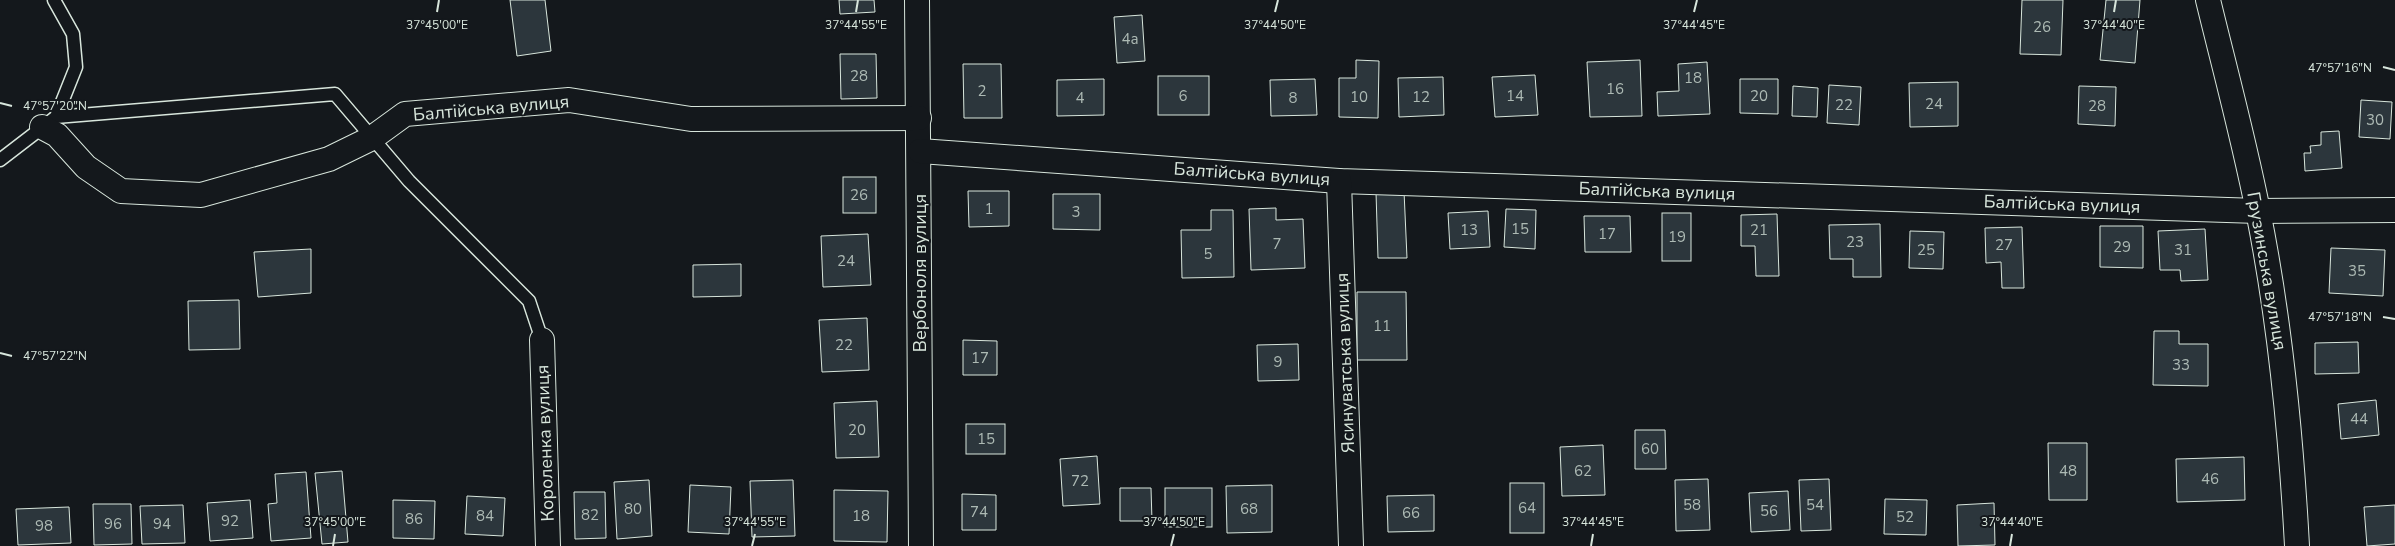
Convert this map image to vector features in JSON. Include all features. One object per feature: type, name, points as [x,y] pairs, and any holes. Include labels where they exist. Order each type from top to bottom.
[{"type":"street","name":"Вербоноля вулиця","points":[[917,0],[920,151],[921,546]]},
{"type":"street","name":"Грузинська вулиця","points":[[2208,0],[2258,210],[2283,364],[2293,463],[2298,546]]},
{"type":"street","name":"Балтійська вулиця","points":[[49,122],[57,135],[86,167],[121,191],[201,195],[328,159],[372,138],[406,114],[569,100],[691,119],[919,118]]},
{"type":"street","name":"Балтійська вулиця","points":[[920,151],[1339,180],[2258,210],[2395,210]]},
{"type":"street","name":"Ясинуватська вулиця","points":[[1339,180],[1352,546]]},
{"type":"street","name":"Короленка вулиця","points":[[542,340],[548,546]]},
{"type":"lane","points":[[0,160],[49,122],[76,67],[73,34],[54,0]]},
{"type":"lane","points":[[49,122],[335,94],[409,181],[529,301],[542,340]]},
{"type":"building","points":[[510,0],[545,0],[551,51],[517,56]]},
{"type":"building","points":[[839,0],[874,0],[875,12],[840,14]]},
{"type":"building","points":[[2022,0],[2063,0],[2061,55],[2020,54]]},
{"type":"building","points":[[2106,0],[2140,0],[2135,63],[2100,60]]},
{"type":"building","points":[[1142,15],[1145,61],[1117,63],[1114,17]]},
{"type":"building","points":[[840,54],[876,54],[877,98],[841,99]]},
{"type":"building","points":[[1356,60],[1379,61],[1378,118],[1339,117],[1339,78],[1356,78]]},
{"type":"building","points":[[1640,60],[1642,116],[1590,117],[1587,62]]},
{"type":"building","points":[[1707,62],[1710,114],[1658,116],[1657,92],[1679,91],[1678,64]]},
{"type":"building","points":[[963,64],[1001,64],[1002,118],[964,118]]},
{"type":"building","points":[[1535,75],[1538,115],[1495,117],[1492,77]]},
{"type":"building","points":[[1158,76],[1209,76],[1209,115],[1158,115]]},
{"type":"building","points":[[1443,77],[1444,115],[1399,117],[1398,78]]},
{"type":"building","points":[[1104,79],[1104,115],[1057,116],[1057,80]]},
{"type":"building","points":[[1315,79],[1317,115],[1271,116],[1270,80]]},
{"type":"building","points":[[1740,79],[1778,79],[1778,114],[1740,113]]},
{"type":"building","points":[[1958,82],[1958,126],[1910,127],[1909,83]]},
{"type":"building","points":[[1829,85],[1861,87],[1859,125],[1827,123]]},
{"type":"building","points":[[1793,86],[1818,88],[1817,117],[1792,116]]},
{"type":"building","points":[[2079,86],[2116,87],[2115,126],[2078,124]]},
{"type":"building","points":[[2361,100],[2392,102],[2390,139],[2359,137]]},
{"type":"building","points":[[2339,131],[2342,168],[2305,171],[2304,153],[2311,153],[2310,146],[2321,145],[2321,132]]},
{"type":"building","points":[[843,177],[876,177],[876,213],[843,213]]},
{"type":"building","points":[[968,191],[1009,191],[1009,226],[969,227]]},
{"type":"building","points":[[1404,191],[1407,258],[1378,258],[1376,192]]},
{"type":"building","points":[[1053,194],[1100,194],[1100,230],[1053,229]]},
{"type":"building","points":[[1276,208],[1276,220],[1303,219],[1305,268],[1251,270],[1249,209]]},
{"type":"building","points":[[1506,209],[1536,210],[1535,249],[1504,247]]},
{"type":"building","points":[[1211,210],[1233,210],[1234,277],[1182,278],[1181,230],[1211,230]]},
{"type":"building","points":[[1488,211],[1490,247],[1450,249],[1448,213]]},
{"type":"building","points":[[1662,213],[1691,213],[1691,261],[1662,261]]},
{"type":"building","points":[[1777,214],[1779,276],[1756,276],[1755,246],[1741,246],[1741,215]]},
{"type":"building","points":[[1584,216],[1630,216],[1631,252],[1585,252]]},
{"type":"building","points":[[1880,224],[1881,277],[1853,277],[1853,259],[1830,259],[1829,225]]},
{"type":"building","points":[[2100,226],[2143,226],[2143,268],[2100,267]]},
{"type":"building","points":[[2022,227],[2024,288],[2002,288],[2001,262],[1986,263],[1985,228]]},
{"type":"building","points":[[2205,229],[2208,280],[2181,281],[2180,270],[2160,270],[2158,231]]},
{"type":"building","points":[[1910,231],[1944,232],[1943,269],[1909,268]]},
{"type":"building","points":[[868,234],[871,285],[823,287],[821,236]]},
{"type":"building","points":[[2331,248],[2385,250],[2383,296],[2329,293]]},
{"type":"building","points":[[311,249],[311,293],[258,297],[254,252]]},
{"type":"building","points":[[741,264],[741,296],[693,297],[693,265]]},
{"type":"building","points":[[1357,292],[1406,292],[1407,360],[1357,360]]},
{"type":"building","points":[[239,300],[240,349],[189,350],[188,301]]},
{"type":"building","points":[[867,318],[869,370],[822,372],[819,320]]},
{"type":"building","points":[[2154,331],[2179,331],[2179,344],[2208,344],[2208,386],[2153,385]]},
{"type":"building","points":[[963,340],[997,341],[997,375],[963,375]]},
{"type":"building","points":[[2358,342],[2359,373],[2315,374],[2315,343]]},
{"type":"building","points":[[1298,344],[1299,380],[1258,381],[1257,345]]},
{"type":"building","points":[[2376,400],[2379,435],[2341,439],[2338,404]]},
{"type":"building","points":[[877,401],[879,457],[836,458],[834,403]]},
{"type":"building","points":[[966,424],[1005,424],[1005,454],[966,454]]},
{"type":"building","points":[[1635,430],[1665,430],[1666,469],[1635,469]]},
{"type":"building","points":[[2048,443],[2087,443],[2087,500],[2049,500]]},
{"type":"building","points":[[1603,445],[1605,495],[1562,496],[1560,447]]},
{"type":"building","points":[[1097,456],[1100,504],[1063,506],[1060,459]]},
{"type":"building","points":[[2244,457],[2245,500],[2177,502],[2176,459]]},
{"type":"building","points":[[342,471],[348,542],[322,544],[315,473]]},
{"type":"building","points":[[306,472],[311,538],[271,541],[268,504],[277,503],[275,474]]},
{"type":"building","points":[[1708,479],[1710,530],[1676,531],[1675,480]]},
{"type":"building","points":[[1829,479],[1831,530],[1801,531],[1799,480]]},
{"type":"building","points":[[649,480],[652,536],[617,539],[614,482]]},
{"type":"building","points":[[793,480],[795,536],[752,537],[750,481]]},
{"type":"building","points":[[1510,483],[1544,483],[1544,533],[1510,533]]},
{"type":"building","points":[[690,485],[731,487],[729,534],[688,532]]},
{"type":"building","points":[[1272,485],[1272,532],[1227,533],[1226,486]]},
{"type":"building","points":[[1120,488],[1151,488],[1152,521],[1120,521]]},
{"type":"building","points":[[1165,488],[1212,488],[1212,527],[1165,527]]},
{"type":"building","points":[[834,490],[888,491],[887,542],[834,541]]},
{"type":"building","points":[[1788,491],[1790,530],[1751,532],[1749,493]]},
{"type":"building","points":[[574,492],[605,492],[606,538],[575,539]]},
{"type":"building","points":[[962,494],[996,495],[996,530],[962,530]]},
{"type":"building","points":[[1434,495],[1434,531],[1388,532],[1387,496]]},
{"type":"building","points":[[467,496],[505,498],[503,536],[465,534]]},
{"type":"building","points":[[1885,499],[1927,500],[1926,535],[1884,534]]},
{"type":"building","points":[[250,500],[253,538],[210,541],[207,503]]},
{"type":"building","points":[[393,500],[435,501],[434,539],[393,538]]},
{"type":"building","points":[[1994,503],[1995,545],[1958,546],[1957,505]]},
{"type":"building","points":[[93,504],[131,504],[132,544],[94,545]]},
{"type":"building","points":[[183,505],[185,543],[142,544],[140,506]]},
{"type":"building","points":[[2395,505],[2395,544],[2367,546],[2364,507]]},
{"type":"building","points":[[69,507],[71,543],[18,545],[16,509]]}]
